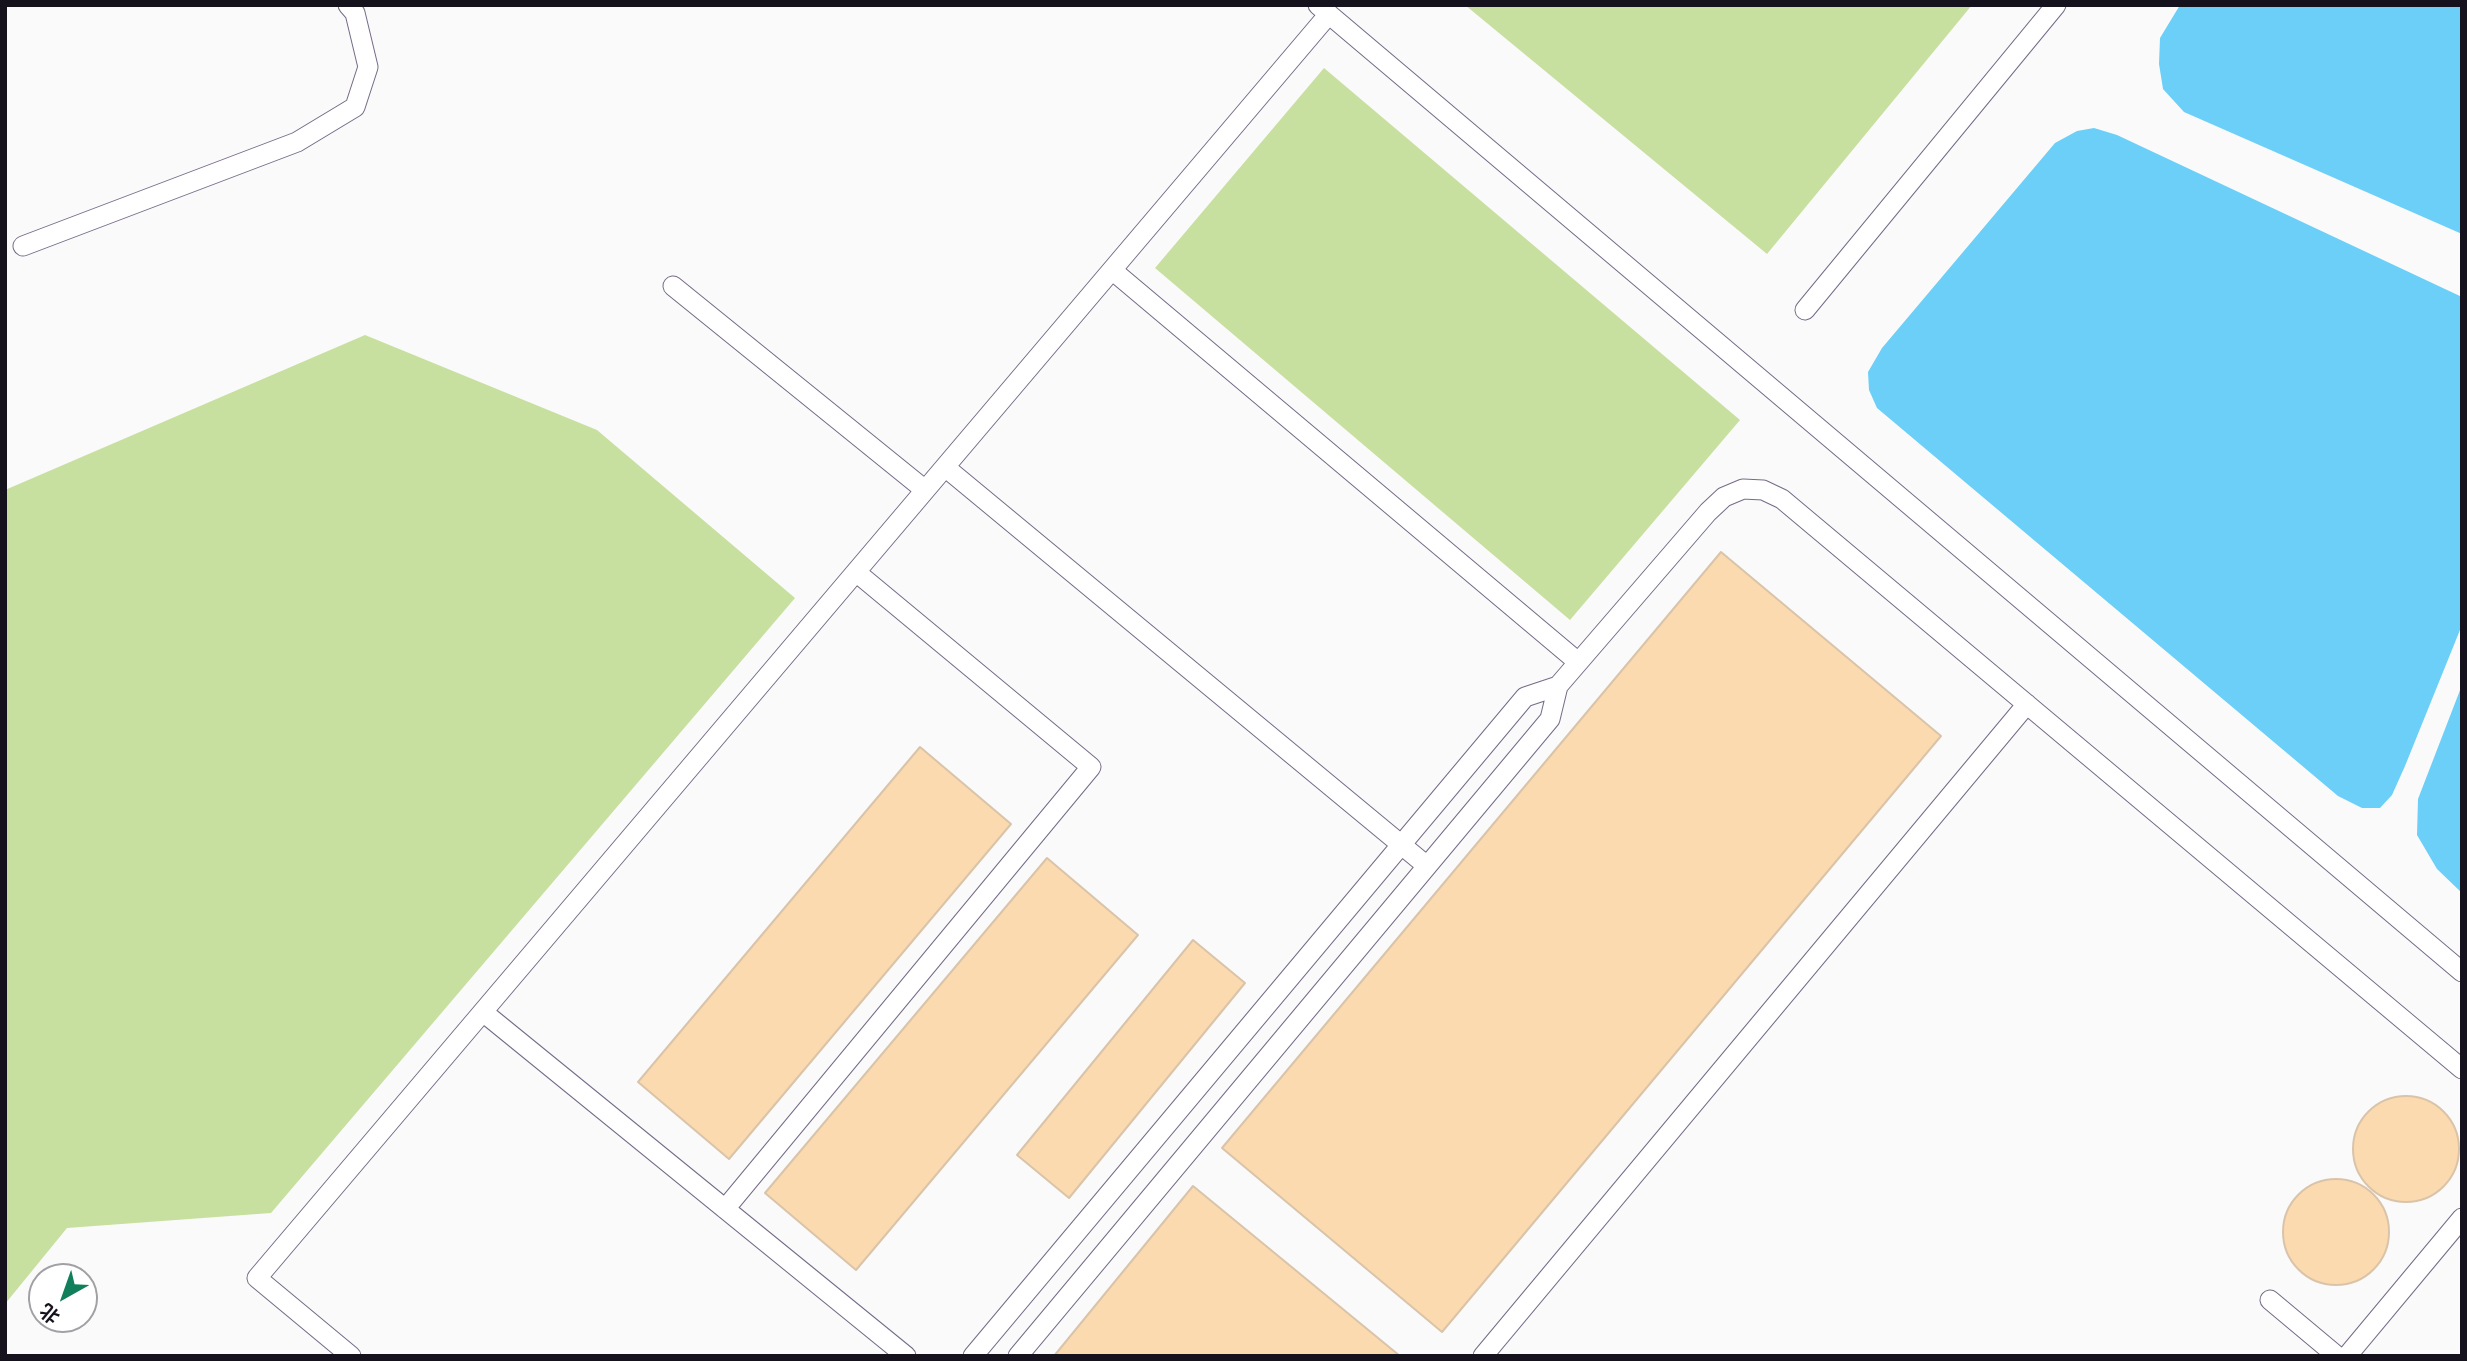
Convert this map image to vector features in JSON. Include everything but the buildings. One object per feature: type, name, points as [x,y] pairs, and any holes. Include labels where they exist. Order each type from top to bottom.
[{"type":"lane","points":[[23,246],[297,142],[355,107],[368,67],[355,13],[348,5]]},
{"type":"lane","points":[[1805,310],[2056,5]]},
{"type":"lane","points":[[351,1356],[257,1278],[1112,270],[1323,10],[2462,972]]},
{"type":"lane","points":[[1112,270],[1578,662]]},
{"type":"lane","points":[[673,286],[925,490]]},
{"type":"lane","points":[[945,467],[1427,866]]},
{"type":"lane","points":[[1018,1356],[1550,719],[1558,686],[1578,662],[1724,497],[1743,489],[1763,490],[1782,499],[2462,1069]]},
{"type":"lane","points":[[725,1209],[1091,767],[856,572]]},
{"type":"lane","points":[[973,1356],[1524,696],[1558,686]]},
{"type":"lane","points":[[1483,1356],[2027,704]]},
{"type":"lane","points":[[483,1012],[906,1356]]},
{"type":"lane","points":[[2347,1356],[2462,1217]]},
{"type":"lane","points":[[2270,1300],[2337,1356]]},
{"type":"green space","points":[[1465,5],[1972,5],[1767,254]]},
{"type":"green space","points":[[1324,68],[1740,420],[1570,620],[1155,268]]},
{"type":"green space","points":[[365,335],[597,430],[795,598],[271,1213],[67,1228],[38,1263],[28,1263],[28,1276],[5,1304],[5,490]]},
{"type":"water","points":[[2180,5],[2462,5],[2462,234],[2184,112],[2163,89],[2159,64],[2160,38]]},
{"type":"water","points":[[2094,128],[2117,135],[2462,297],[2462,625],[2405,766],[2392,795],[2380,808],[2362,808],[2338,796],[1877,408],[1869,390],[1868,372],[1882,348],[2055,143],[2077,131]]},
{"type":"water","points":[[2462,685],[2462,893],[2437,869],[2417,835],[2418,799]]}]
